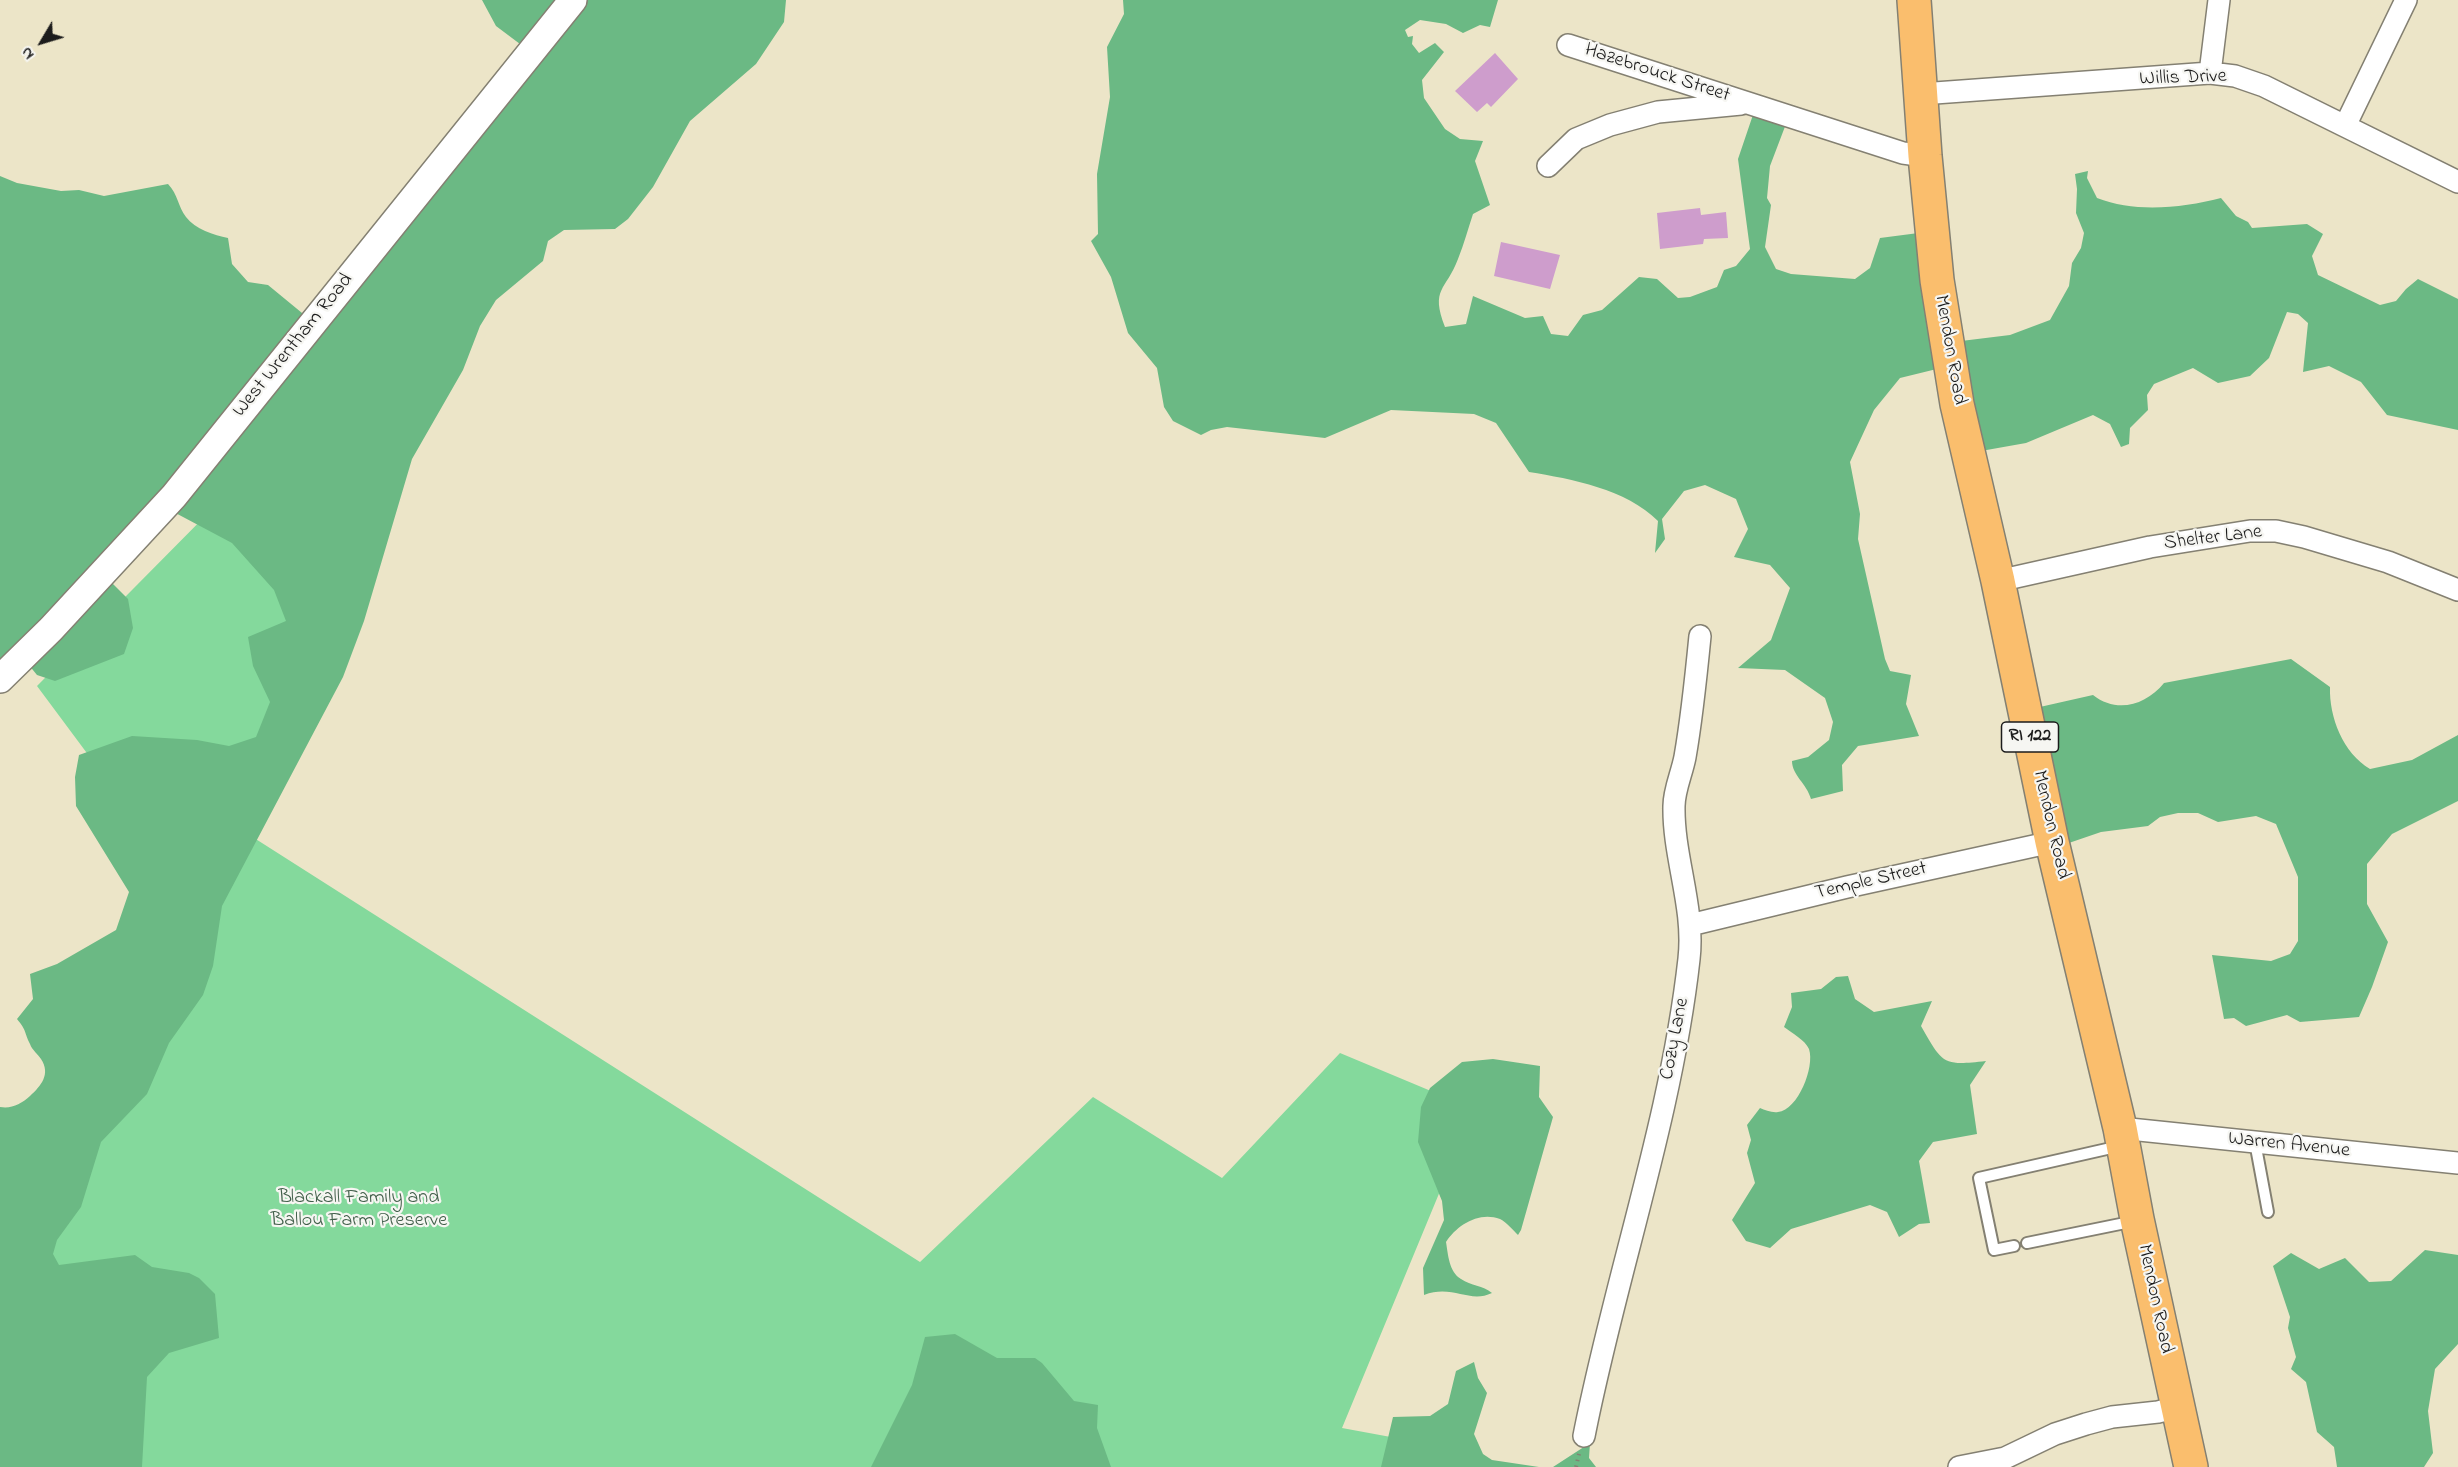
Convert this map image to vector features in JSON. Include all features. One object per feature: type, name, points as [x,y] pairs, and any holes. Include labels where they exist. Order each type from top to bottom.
[{"type":"main road","name":"Mendon Road","points":[[1914,0],[1925,156],[1937,280],[1957,404],[1998,581],[2052,842],[2121,1137],[2191,1467]]},
{"type":"street","name":"West Wrentham Road","points":[[0,678],[51,629],[174,496],[573,0]]},
{"type":"street","points":[[2210,74],[2219,0]]},
{"type":"street","points":[[2345,126],[2406,0]]},
{"type":"street","name":"Hazebrouck Street","points":[[1568,45],[1903,153],[1925,156]]},
{"type":"street","name":"Willis Drive","points":[[1921,94],[2210,74],[2235,76],[2264,86],[2458,182]]},
{"type":"street","name":"Hazebrouck Street","points":[[1548,166],[1576,140],[1610,125],[1658,112],[1747,104]]},
{"type":"street","name":"Shelter Lane","points":[[1998,581],[2150,547],[2250,531],[2276,531],[2388,562],[2458,590]]},
{"type":"street","name":"Cozy Lane","points":[[1584,1436],[1597,1371],[1625,1268],[1670,1074],[1690,956],[1690,924],[1679,858],[1674,805],[1693,705],[1700,636]]},
{"type":"street","name":"Temple Street","points":[[1690,924],[1858,884],[2052,842]]},
{"type":"street","name":"Warren Avenue","points":[[2121,1137],[2255,1142],[2458,1163]]},
{"type":"street","points":[[1959,1467],[2005,1458],[2055,1434],[2086,1424],[2112,1417],[2158,1412],[2178,1407]]},
{"type":"lane","points":[[2014,1245],[1994,1250],[1979,1178],[2121,1137]]},
{"type":"lane","points":[[2255,1142],[2268,1212]]},
{"type":"lane","points":[[2027,1243],[2137,1221]]},
{"type":"green space","points":[[482,0],[786,0],[784,22],[756,64],[690,121],[653,187],[628,219],[615,229],[564,230],[548,241],[543,261],[496,300],[480,326],[463,370],[412,459],[364,621],[343,677],[222,906],[213,966],[203,995],[169,1043],[147,1094],[101,1142],[81,1207],[57,1240],[53,1254],[59,1265],[135,1255],[152,1267],[189,1273],[199,1278],[215,1294],[219,1338],[169,1353],[147,1377],[142,1467],[0,1467],[0,1107],[20,1104],[41,1084],[45,1075],[44,1064],[31,1046],[17,1019],[33,999],[30,974],[57,964],[116,930],[129,892],[76,806],[75,777],[79,755],[132,736],[197,740],[229,746],[256,737],[270,702],[253,666],[248,637],[286,621],[274,590],[232,543],[168,509],[104,575],[128,599],[133,628],[124,654],[55,681],[37,675],[24,659],[0,679],[0,176],[17,183],[61,191],[79,190],[104,196],[168,184],[183,213],[194,225],[228,238],[232,264],[248,282],[268,285],[313,322],[528,50],[496,26]]},
{"type":"green space","points":[[1123,0],[1498,0],[1490,27],[1480,25],[1463,33],[1446,24],[1420,20],[1405,30],[1408,37],[1413,36],[1412,44],[1419,53],[1435,43],[1444,52],[1422,80],[1424,98],[1445,129],[1460,139],[1483,141],[1475,161],[1490,205],[1473,214],[1458,259],[1441,290],[1439,304],[1445,327],[1466,324],[1473,296],[1525,318],[1543,316],[1551,334],[1568,336],[1583,315],[1602,310],[1639,277],[1657,279],[1678,298],[1690,297],[1717,287],[1724,270],[1736,266],[1750,249],[1738,159],[1757,103],[1789,116],[1770,166],[1767,198],[1771,205],[1765,247],[1776,269],[1791,274],[1855,279],[1870,268],[1880,238],[1934,231],[1953,342],[2010,335],[2050,320],[2069,286],[2072,263],[2081,248],[2084,233],[2076,213],[2075,174],[2088,171],[2087,178],[2097,198],[2127,206],[2175,206],[2221,198],[2236,216],[2248,222],[2252,228],[2307,224],[2323,234],[2312,256],[2318,275],[2380,305],[2396,301],[2418,279],[2458,299],[2458,430],[2387,415],[2361,382],[2329,366],[2303,372],[2308,323],[2298,314],[2287,312],[2269,358],[2250,376],[2218,383],[2193,368],[2154,384],[2147,395],[2148,410],[2130,428],[2129,444],[2121,447],[2110,424],[2093,415],[2026,443],[1981,451],[1953,365],[1900,378],[1874,410],[1850,462],[1860,514],[1858,539],[1885,659],[1890,671],[1911,675],[1906,704],[1919,736],[1858,746],[1842,765],[1843,791],[1811,799],[1794,771],[1792,761],[1808,757],[1829,740],[1833,722],[1825,698],[1785,670],[1738,668],[1771,640],[1790,588],[1770,565],[1734,557],[1748,529],[1736,499],[1705,485],[1684,491],[1662,519],[1665,539],[1655,553],[1658,521],[1645,510],[1598,487],[1529,472],[1496,423],[1474,414],[1391,410],[1325,438],[1227,427],[1211,430],[1201,435],[1173,421],[1164,407],[1157,368],[1128,333],[1111,277],[1091,241],[1098,234],[1097,174],[1110,97],[1107,47],[1124,14]]},
{"type":"green space","name":"Blackall Family and Ballou Farm Preserve","points":[[227,494],[343,630],[240,829],[920,1262],[1093,1097],[1222,1178],[1340,1053],[1474,1109],[1342,1428],[1434,1445],[1429,1467],[0,1467],[0,1240],[179,877],[37,686]]},
{"type":"green space","points":[[2291,659],[2330,687],[2335,722],[2345,744],[2360,762],[2370,769],[2412,760],[2458,735],[2458,801],[2392,834],[2367,864],[2367,904],[2388,942],[2359,1017],[2300,1022],[2287,1015],[2246,1026],[2234,1018],[2224,1019],[2212,955],[2271,961],[2290,954],[2298,941],[2298,877],[2276,824],[2256,816],[2218,822],[2198,813],[2178,813],[2160,817],[2148,826],[2101,832],[2063,845],[2031,709],[2093,695],[2112,704],[2131,704],[2149,697],[2164,683]]},
{"type":"green space","points":[[1848,976],[1855,999],[1874,1012],[1932,1001],[1921,1026],[1940,1055],[1952,1062],[1986,1061],[1970,1085],[1977,1134],[1933,1142],[1919,1161],[1930,1223],[1919,1224],[1899,1237],[1887,1212],[1870,1205],[1791,1229],[1770,1248],[1746,1241],[1732,1220],[1755,1183],[1747,1153],[1751,1140],[1747,1125],[1760,1108],[1778,1112],[1792,1104],[1803,1086],[1810,1066],[1807,1046],[1784,1027],[1792,1007],[1791,993],[1821,989],[1836,977]]},
{"type":"green space","points":[[1493,1059],[1540,1066],[1539,1097],[1553,1117],[1521,1230],[1518,1235],[1502,1220],[1492,1217],[1477,1218],[1462,1225],[1446,1242],[1448,1257],[1454,1272],[1461,1279],[1492,1293],[1484,1296],[1444,1292],[1424,1295],[1423,1268],[1444,1220],[1442,1201],[1418,1142],[1421,1107],[1430,1088],[1462,1062]]},
{"type":"green space","points":[[2425,1250],[2458,1255],[2458,1344],[2435,1369],[2428,1411],[2433,1453],[2424,1467],[2337,1467],[2334,1447],[2317,1432],[2306,1382],[2291,1369],[2296,1357],[2288,1328],[2290,1317],[2273,1266],[2291,1253],[2319,1269],[2345,1258],[2369,1282],[2391,1281]]},
{"type":"green space","points":[[955,1334],[997,1358],[1035,1358],[1042,1363],[1074,1401],[1098,1405],[1097,1428],[1111,1467],[871,1467],[912,1385],[925,1337]]},
{"type":"green space","points":[[1474,1362],[1478,1378],[1487,1393],[1474,1434],[1483,1454],[1492,1460],[1539,1467],[1381,1467],[1393,1417],[1430,1416],[1448,1404],[1456,1371]]},
{"type":"green space","points":[[1590,1443],[1589,1458],[1596,1467],[1553,1467]]},
{"type":"building","points":[[1495,53],[1518,79],[1491,107],[1487,103],[1477,112],[1455,91]]},
{"type":"building","points":[[1700,208],[1701,215],[1726,212],[1728,238],[1704,239],[1703,244],[1660,249],[1657,213]]},
{"type":"building","points":[[1501,242],[1560,255],[1550,289],[1494,276]]}]
